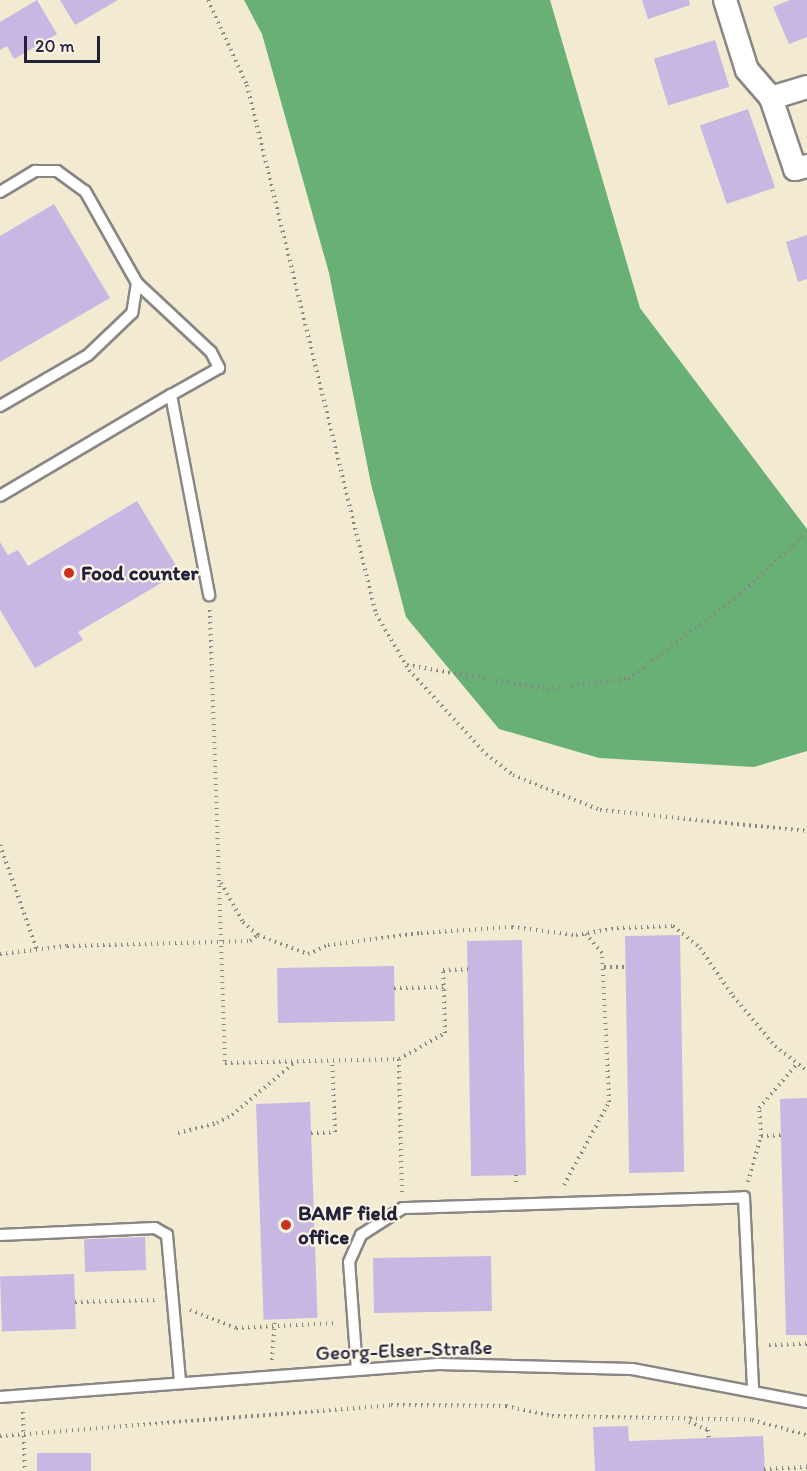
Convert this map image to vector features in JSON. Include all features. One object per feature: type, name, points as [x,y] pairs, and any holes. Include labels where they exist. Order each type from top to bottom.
[{"type":"street","points":[[725,0],[747,70],[771,98],[795,170],[807,166]]},
{"type":"street","points":[[771,98],[807,87]]},
{"type":"lane","points":[[0,192],[35,171],[57,171],[85,191],[137,283],[211,352],[219,368],[0,496]]},
{"type":"lane","points":[[0,406],[88,355],[132,313],[137,283]]},
{"type":"lane","points":[[171,395],[209,595]]},
{"type":"lane","points":[[357,1370],[349,1262],[361,1235],[403,1208],[744,1197],[753,1390]]},
{"type":"lane","points":[[0,1235],[155,1228],[167,1235],[180,1382]]},
{"type":"lane","name":"Georg-Elser-Straße","points":[[0,1397],[438,1364],[632,1370],[753,1390],[807,1402]]},
{"type":"path","points":[[208,0],[247,85],[376,614],[406,665],[486,754],[513,775],[600,810],[807,831]]},
{"type":"path","points":[[406,665],[547,689],[628,679],[740,594],[807,533]]},
{"type":"path","points":[[209,595],[221,883],[225,1063],[399,1059],[445,1033],[443,970],[468,969]]},
{"type":"path","points":[[0,845],[37,950]]},
{"type":"path","points":[[221,883],[243,922],[258,935],[308,954],[328,945],[421,933],[512,927],[586,934],[617,928],[673,926],[700,948],[733,996],[775,1046],[807,1071]]},
{"type":"path","points":[[564,1203],[564,1181],[609,1102],[604,967],[602,953],[586,934]]},
{"type":"path","points":[[0,954],[37,950],[250,942],[258,935]]},
{"type":"path","points":[[604,967],[625,967]]},
{"type":"path","points":[[394,987],[444,987]]},
{"type":"path","points":[[399,1059],[403,1208]]},
{"type":"path","points":[[311,1133],[335,1132],[332,1060]]},
{"type":"path","points":[[178,1133],[217,1123],[232,1115],[296,1061]]},
{"type":"path","points":[[744,1197],[760,1136],[759,1108],[797,1064]]},
{"type":"path","points":[[760,1136],[781,1135]]},
{"type":"path","points":[[75,1302],[172,1299],[207,1320],[236,1328],[274,1328],[352,1322]]},
{"type":"path","points":[[271,1375],[275,1319]]},
{"type":"path","points":[[751,1345],[807,1344]]},
{"type":"path","points":[[22,1395],[25,1471]]},
{"type":"path","points":[[0,1436],[391,1405],[506,1406],[552,1416],[752,1420],[807,1435]]},
{"type":"path","points":[[691,1417],[689,1422],[708,1430],[709,1438]]},
{"type":"path","points":[[764,1468],[807,1467]]},
{"type":"green space","points":[[244,0],[550,0],[640,308],[807,529],[807,751],[754,767],[599,758],[499,729],[406,617],[371,484],[329,273],[262,34]]},
{"type":"building","points":[[37,0],[57,34],[14,59],[7,46],[0,50],[0,22]]},
{"type":"building","points":[[60,0],[118,0],[75,25]]},
{"type":"building","points":[[642,0],[689,0],[690,5],[648,19]]},
{"type":"building","points":[[790,0],[807,0],[807,37],[789,44],[773,7]]},
{"type":"building","points":[[715,40],[729,87],[668,106],[654,59]]},
{"type":"building","points":[[748,109],[775,187],[727,204],[700,126]]},
{"type":"building","points":[[54,204],[110,298],[0,362],[0,236]]},
{"type":"building","points":[[807,235],[807,279],[798,282],[786,242]]},
{"type":"building","points":[[137,501],[180,572],[78,632],[83,640],[35,668],[0,610],[0,542],[8,555],[18,550],[28,566]]},
{"type":"building","points":[[680,935],[684,1172],[629,1173],[625,936]]},
{"type":"building","points":[[522,940],[526,1175],[471,1176],[467,941]]},
{"type":"building","points":[[394,966],[395,1021],[278,1023],[277,968]]},
{"type":"building","points":[[807,1098],[807,1335],[786,1335],[780,1099]]},
{"type":"building","name":"BAMF field office","points":[[310,1102],[318,1318],[264,1320],[256,1104]]},
{"type":"building","points":[[145,1237],[146,1270],[85,1272],[84,1239]]},
{"type":"building","points":[[491,1256],[492,1311],[374,1313],[373,1258]]},
{"type":"building","points":[[74,1274],[76,1329],[2,1332],[0,1277]]},
{"type":"building","points":[[628,1426],[629,1441],[763,1436],[765,1471],[595,1471],[593,1427]]},
{"type":"building","points":[[37,1453],[91,1453],[91,1471],[37,1471]]},
{"type":"place","name":"Food counter","points":[[69,573]]},
{"type":"place","name":"BAMF field office","points":[[286,1225]]}]
